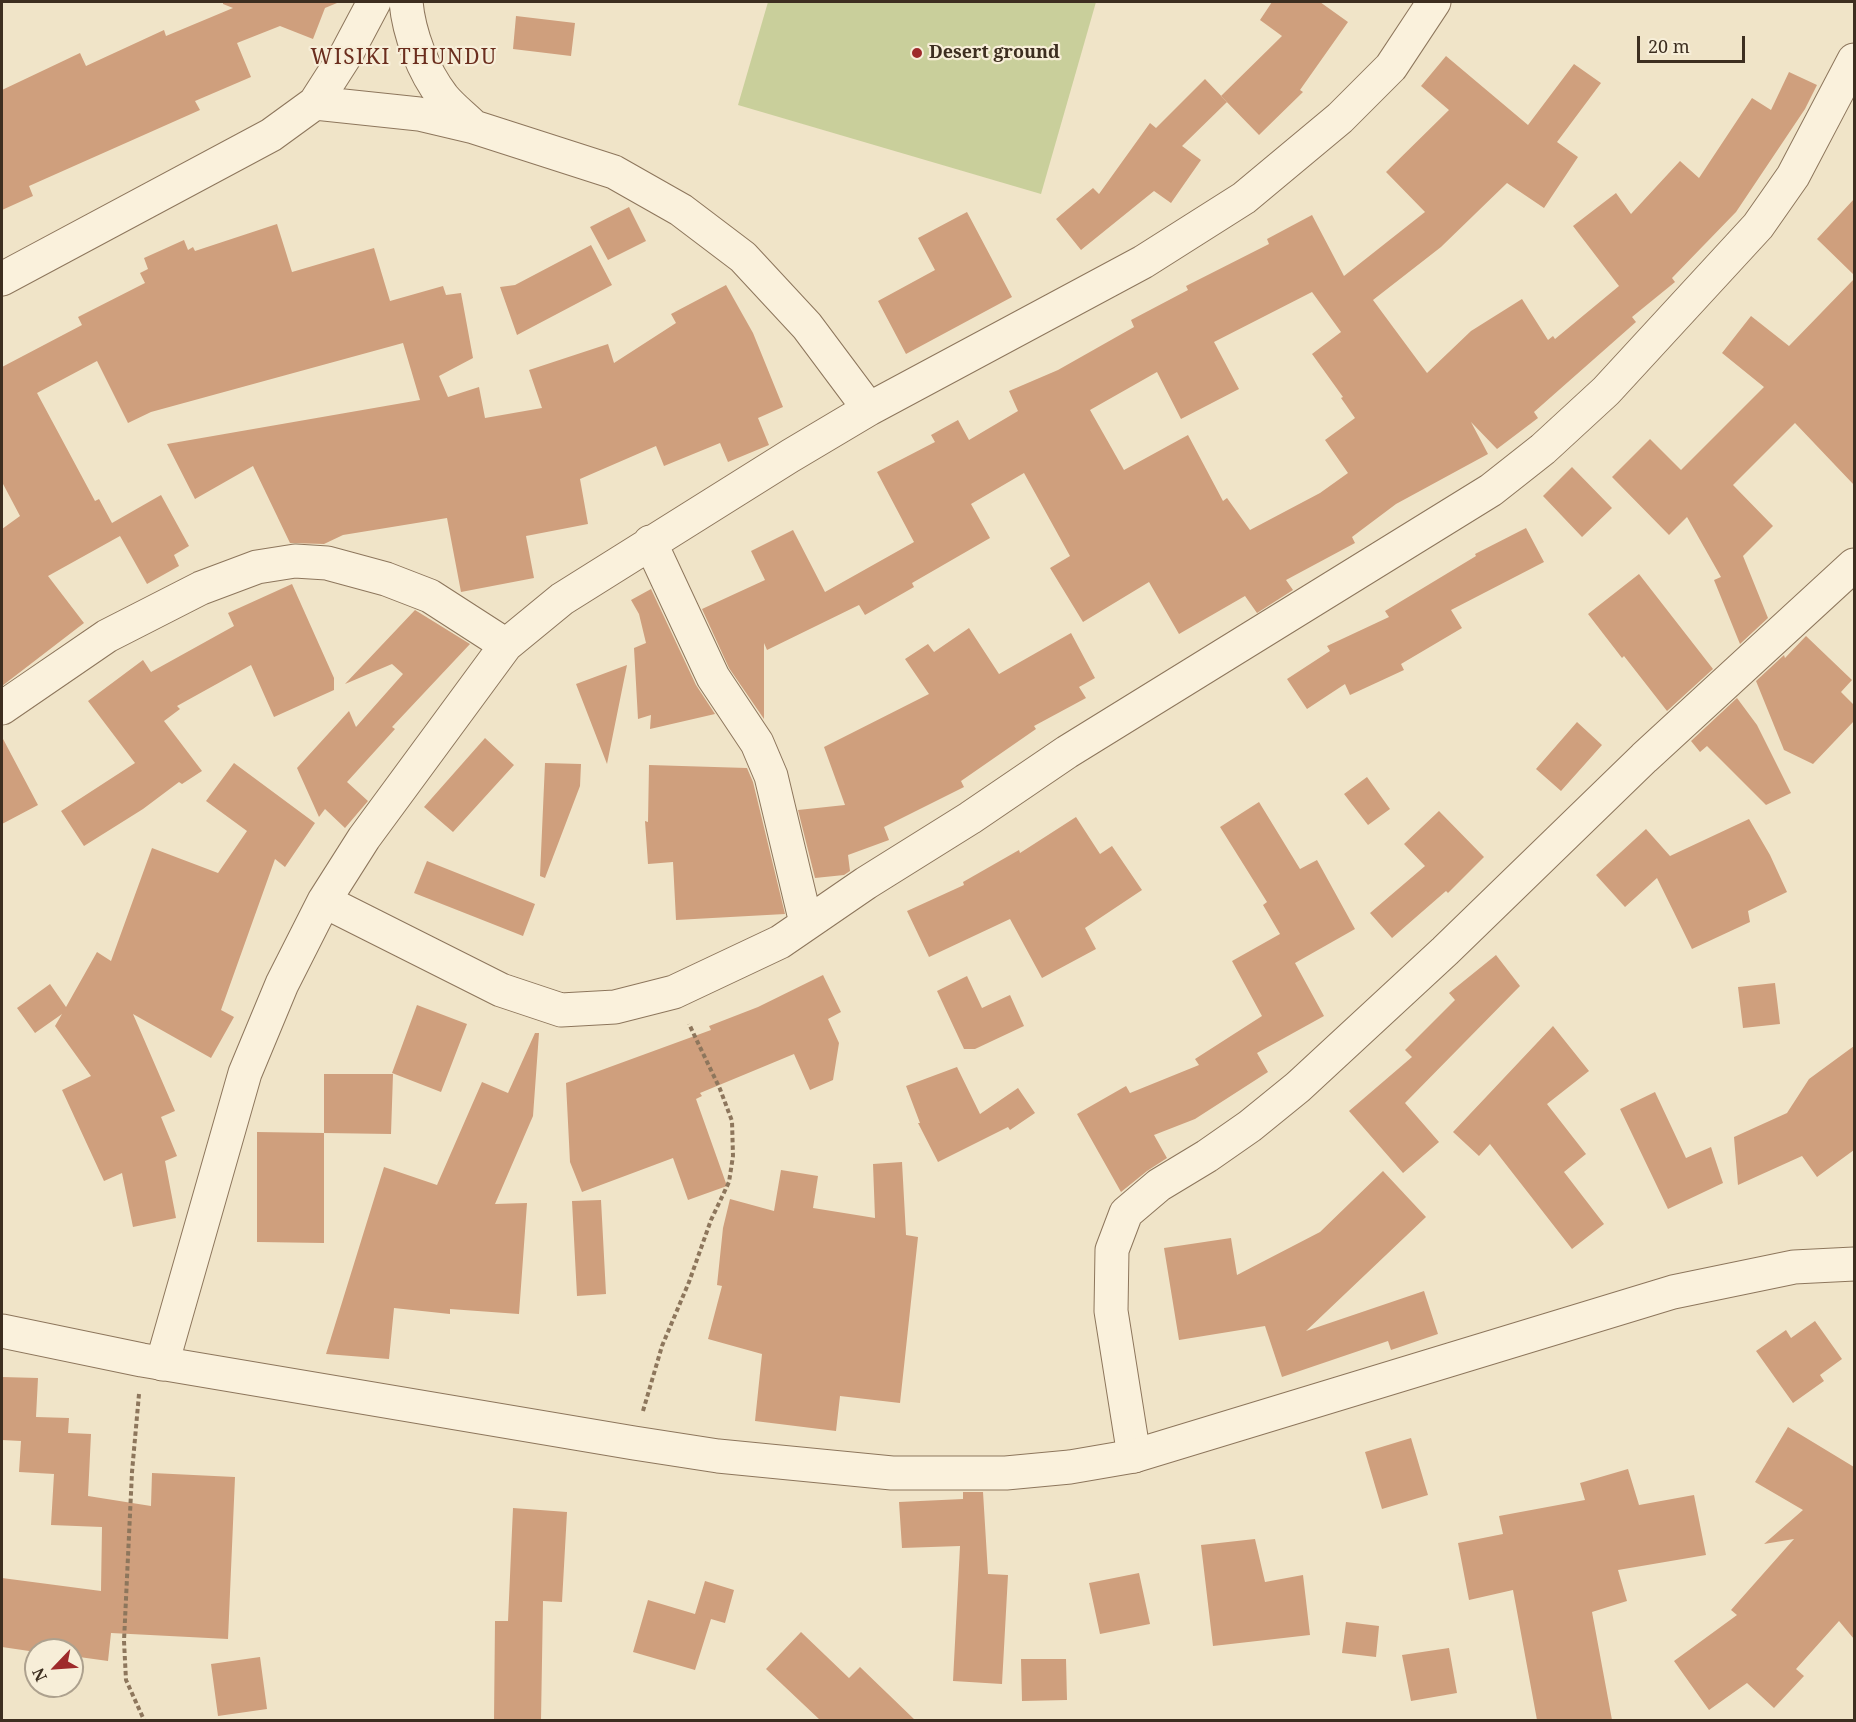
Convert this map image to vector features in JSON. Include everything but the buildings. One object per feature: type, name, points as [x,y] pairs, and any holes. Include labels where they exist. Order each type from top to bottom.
[{"type":"street","points":[[2,279],[271,135],[315,103],[347,53],[374,2]]},
{"type":"street","points":[[406,2],[418,50],[430,78],[444,99],[474,127]]},
{"type":"street","points":[[152,1362],[245,1073],[282,984],[324,901],[364,838],[506,645],[562,599],[650,542],[869,409],[1143,262],[1244,198],[1340,118],[1391,67],[1434,2]]},
{"type":"street","points":[[324,901],[501,990],[561,1010],[615,1007],[674,992],[780,942],[1067,752],[1473,502],[1543,448],[1606,391],[1758,226],[1793,176],[1832,107],[1854,60]]},
{"type":"street","points":[[315,103],[419,114],[474,127],[614,172],[681,210],[743,257],[807,326],[869,409]]},
{"type":"street","points":[[650,542],[713,677],[757,743],[771,776],[806,923]]},
{"type":"street","points":[[2,708],[107,636],[201,588],[257,567],[295,561],[337,566],[386,579],[430,596],[506,645]]},
{"type":"street","points":[[1134,1456],[1111,1311],[1112,1250],[1126,1213],[1159,1185],[1250,1126],[1298,1087],[1445,951],[1644,758],[1854,565]]},
{"type":"street","points":[[2,1331],[152,1362],[718,1456],[892,1473],[1006,1473],[1070,1467],[1134,1456],[1673,1292],[1794,1267],[1854,1263]]},
{"type":"path","points":[[634,1443],[662,1346],[689,1282],[711,1220],[729,1182],[733,1156],[732,1121],[720,1089],[674,992]]},
{"type":"path","points":[[144,1720],[126,1680],[124,1641],[132,1472],[152,1362]]},
{"type":"green space","name":"Desert ground","points":[[768,2],[1096,2],[1041,194],[738,105]]},
{"type":"place","name":"Desert ground","points":[[917,53]]},
{"type":"district","name":"WISIKI THUNDU","points":[[404,58]]}]
